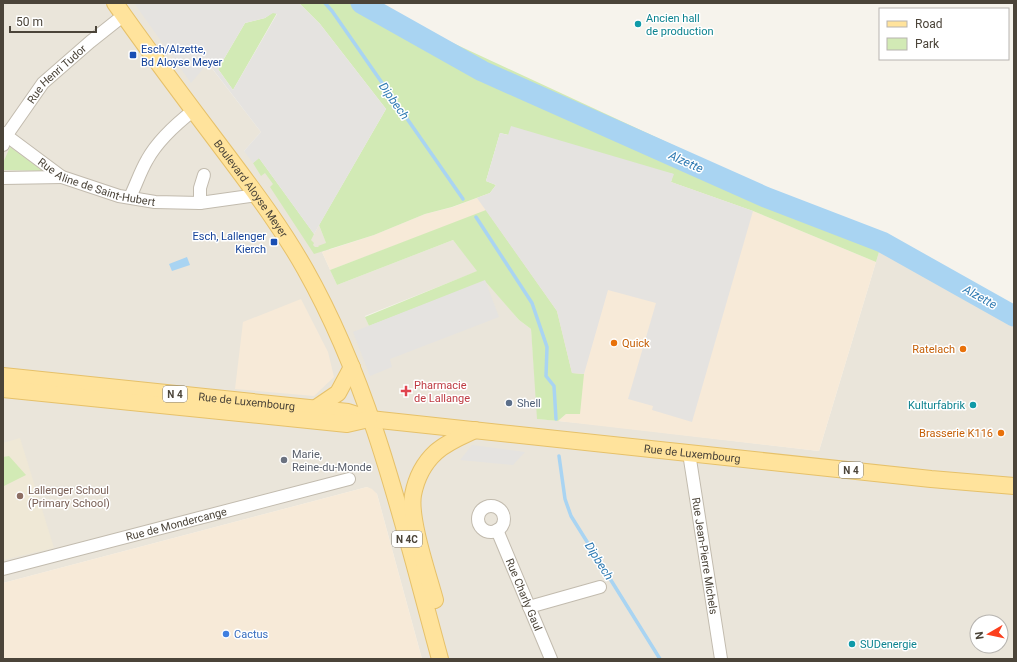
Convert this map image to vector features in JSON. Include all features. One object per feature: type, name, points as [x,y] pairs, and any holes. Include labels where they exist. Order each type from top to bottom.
[{"type":"main road","name":"Boulevard Aloyse Meyer","points":[[119,9],[257,195],[286,237],[306,270],[334,324],[352,367],[370,419]]},
{"type":"main road","points":[[316,408],[338,393],[352,367]]},
{"type":"main road","name":"Rue de Luxembourg","points":[[3,376],[316,408],[348,412],[370,419],[931,479],[1014,486]]},
{"type":"main road","name":"Rue de Luxembourg","points":[[3,389],[347,424],[370,419]]},
{"type":"main road","name":"N 4C","points":[[370,419],[388,469],[440,659]]},
{"type":"main road","points":[[440,659],[435,601],[414,520],[413,496],[418,477],[426,463],[436,452],[450,442],[475,430]]},
{"type":"street","name":"Rue Henri Tudor","points":[[4,138],[43,83],[90,42],[119,9]]},
{"type":"street","points":[[130,198],[147,160],[161,140],[181,119],[194,110]]},
{"type":"street","name":"Rue Aline de Saint-Hubert","points":[[4,138],[62,177],[120,196],[155,202],[200,202],[257,195]]},
{"type":"street","points":[[200,202],[200,188],[204,175]]},
{"type":"street","points":[[3,178],[62,177]]},
{"type":"street","name":"Rue Jean-Pierre Michels","points":[[689,453],[721,659]]},
{"type":"street","name":"Rue de Mondercange","points":[[3,569],[349,479]]},
{"type":"street","name":"Rue Charly Gaul","points":[[497,530],[551,659]]},
{"type":"street","points":[[529,607],[600,587]]},
{"type":"shaded area","points":[[3,3],[134,3],[207,62],[261,132],[244,151],[259,158],[314,234],[319,225],[329,250],[322,252],[337,285],[453,240],[478,271],[365,316],[369,326],[485,280],[519,320],[531,329],[538,419],[819,451],[882,242],[1014,316],[1014,659],[422,659],[377,494],[367,487],[3,583]]},
{"type":"shaded area","points":[[134,3],[299,3],[320,24],[386,109],[314,234],[259,158],[253,163],[244,151],[261,132],[208,63],[191,83]],"holes":[[[273,13],[277,14],[233,90],[218,69],[245,23],[265,18]]]},
{"type":"shaded area","points":[[511,126],[674,174],[671,182],[753,211],[692,422],[652,410],[653,406],[628,399],[656,303],[608,290],[584,374],[572,373],[557,311],[477,198],[490,193],[496,185],[486,181],[500,133],[508,135]]},
{"type":"shaded area","points":[[671,182],[753,211],[876,262],[819,451],[558,421],[566,414],[486,211],[330,270],[322,252],[374,235],[425,214],[453,207],[490,193]]},
{"type":"shaded area","points":[[485,280],[499,317],[390,359],[392,367],[370,376],[353,332]]},
{"type":"shaded area","points":[[301,299],[328,352],[334,377],[314,396],[235,389],[243,322]]},
{"type":"shaded area","name":"Lallenger Schoul (Primary School)","points":[[20,438],[54,548],[3,560],[3,443]]},
{"type":"shaded area","points":[[472,445],[525,452],[513,465],[460,460]]},
{"type":"shaded area","points":[[367,487],[372,489],[377,494],[422,659],[3,659],[3,583]]},
{"type":"green space","points":[[299,3],[370,3],[369,4],[882,242],[876,262],[753,211],[671,182],[673,174],[500,133],[486,181],[496,185],[490,193],[452,207],[425,214],[374,235],[314,254],[270,187],[273,184],[265,173],[261,176],[253,163],[259,158],[314,234],[311,240],[314,243],[313,245],[315,247],[319,247],[318,246],[326,243],[319,225],[386,109],[320,24]]},
{"type":"green space","points":[[273,12],[277,13],[233,90],[218,69],[245,23],[265,18]]},
{"type":"green space","points":[[10,147],[43,171],[3,170],[3,163]]},
{"type":"green space","points":[[486,210],[557,311],[572,373],[584,374],[580,414],[566,414],[558,421],[537,419],[531,329],[519,320],[485,281],[369,326],[365,317],[477,271],[453,240],[337,285],[330,270]]},
{"type":"green space","points":[[9,456],[26,475],[3,486],[3,457]]},
{"type":"water","points":[[187,257],[190,265],[172,271],[169,264]]},
{"type":"waterway","name":"Dipbech","points":[[325,3],[463,199]]},
{"type":"waterway","name":"Alzette","points":[[361,3],[482,71],[765,197],[882,242],[1014,316]]},
{"type":"waterway","name":"Dipbech","points":[[476,217],[532,303],[547,347],[546,376],[554,386],[556,419]]},
{"type":"waterway","name":"Dipbech","points":[[559,456],[565,499],[571,516],[660,659]]},
{"type":"place","name":"Ancien hall de production","points":[[638,24]]},
{"type":"place","name":"Esch/Alzette, Bd Aloyse Meyer","points":[[133,55]]},
{"type":"place","name":"Esch, Lallenger Kierch","points":[[274,242]]},
{"type":"place","name":"Quick","points":[[614,343]]},
{"type":"place","name":"Ratelach","points":[[963,349]]},
{"type":"place","name":"Pharmacie de Lallange","points":[[406,391]]},
{"type":"place","name":"Shell","points":[[509,403]]},
{"type":"place","name":"Kulturfabrik","points":[[973,405]]},
{"type":"place","name":"Brasserie K116","points":[[1001,433]]},
{"type":"place","name":"Marie, Reine-du-Monde","points":[[284,460]]},
{"type":"place","name":"Lallenger Schoul (Primary School)","points":[[20,496]]},
{"type":"place","name":"Cactus","points":[[226,634]]},
{"type":"place","name":"SUDenergie","points":[[852,644]]}]
